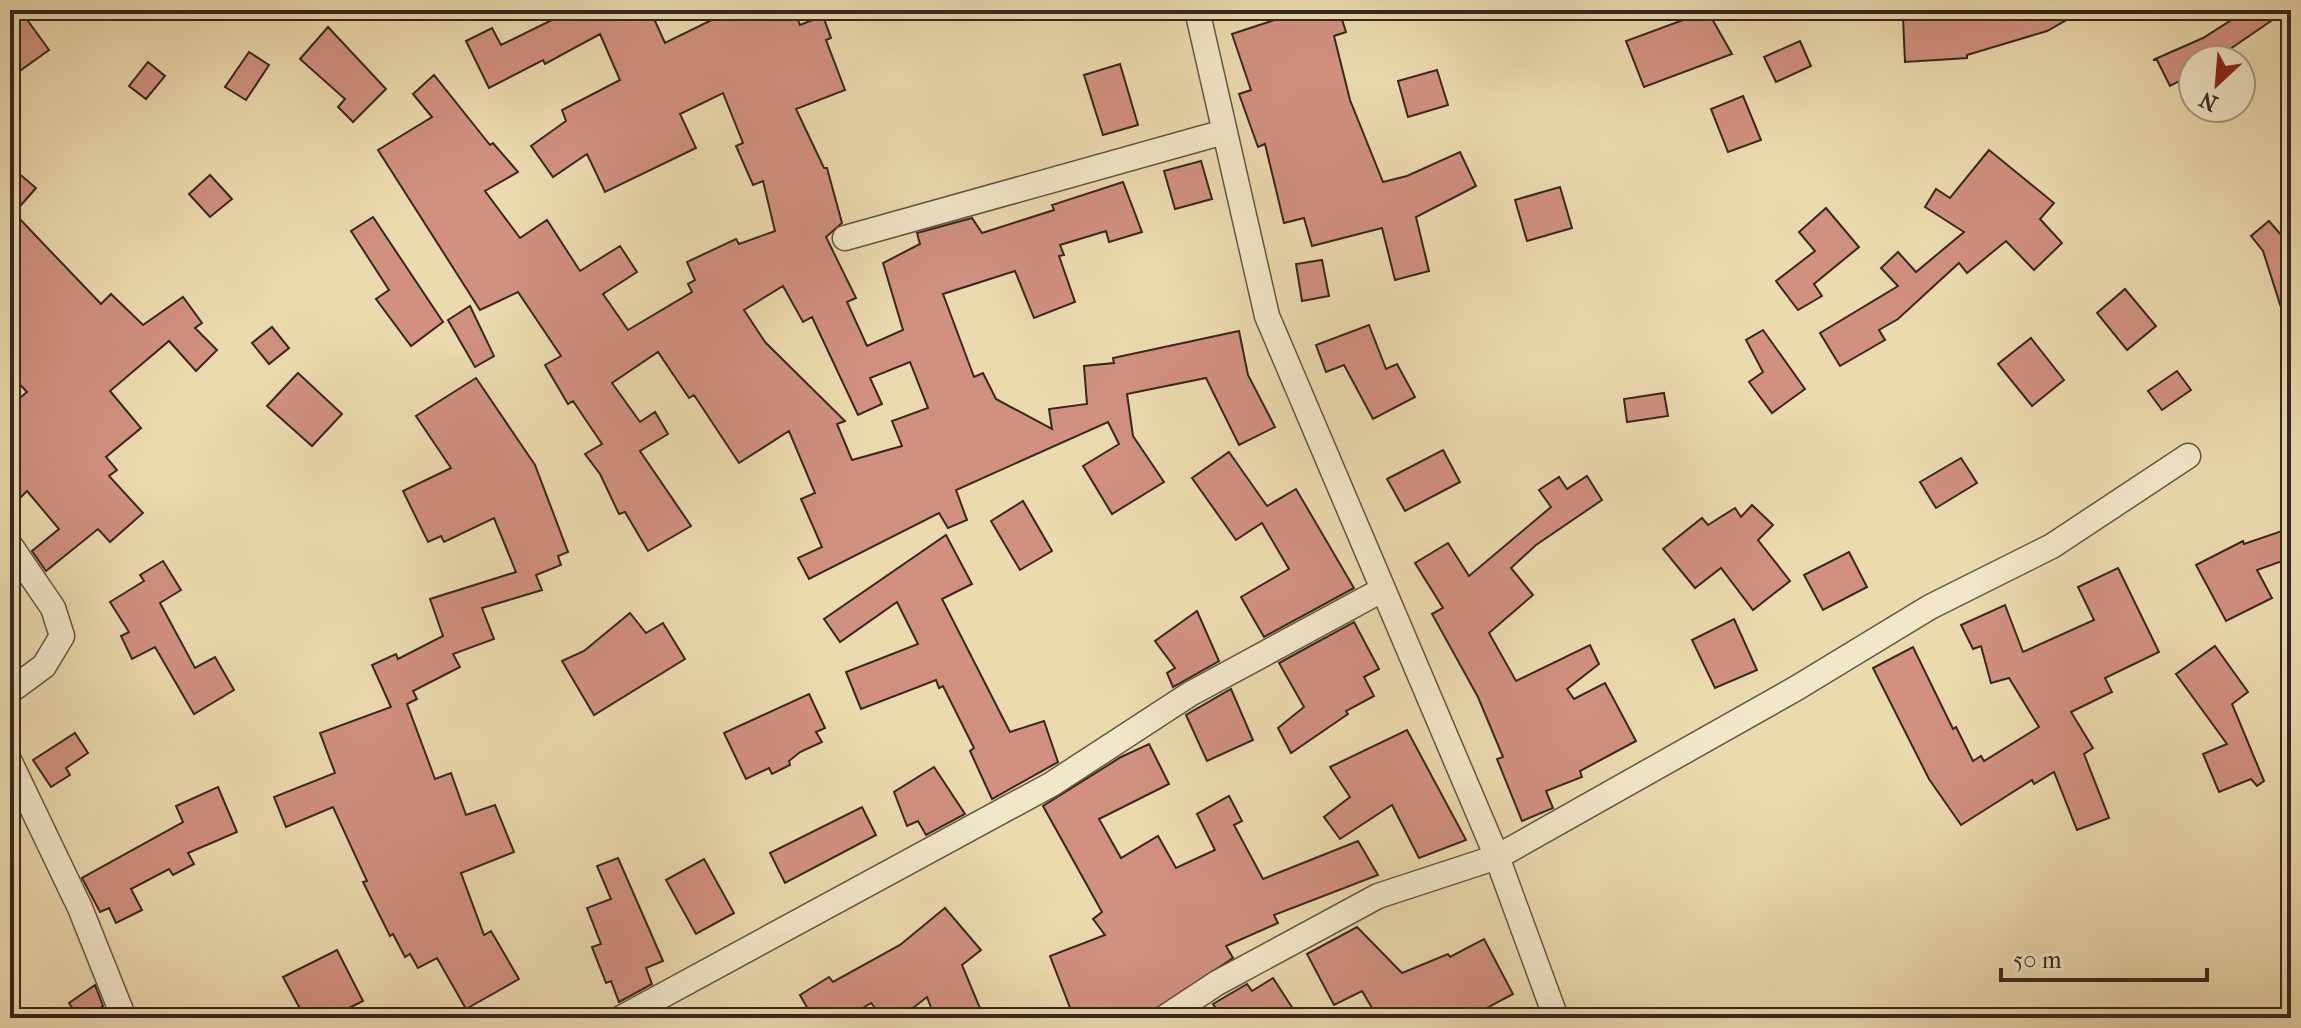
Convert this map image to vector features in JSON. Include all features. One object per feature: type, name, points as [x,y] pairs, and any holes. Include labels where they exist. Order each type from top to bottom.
[{"type":"street","points":[[1197,10],[1267,316],[1497,857],[1556,1018]]},
{"type":"street","points":[[845,238],[1224,132]]},
{"type":"street","points":[[1164,1018],[1217,983],[1378,896],[1497,857],[1795,689],[1930,607],[2052,546],[2188,456]]},
{"type":"street","points":[[10,545],[53,608],[62,636],[44,666],[10,691]]},
{"type":"street","points":[[621,1018],[1052,784],[1190,694],[1382,590]]},
{"type":"street","points":[[10,762],[80,908],[124,1018]]},
{"type":"building","points":[[10,10],[20,10],[49,50],[21,70],[10,54]]},
{"type":"building","points":[[550,10],[650,10],[665,43],[732,10],[794,10],[800,25],[823,16],[831,38],[826,40],[845,90],[796,109],[824,168],[827,168],[842,223],[826,237],[856,298],[847,302],[867,346],[903,330],[883,263],[920,244],[917,233],[972,218],[982,233],[1054,210],[1052,205],[1123,182],[1142,232],[1109,242],[1106,231],[1060,245],[1064,255],[1059,256],[1075,302],[1034,318],[1015,271],[943,294],[974,377],[983,373],[996,399],[1052,429],[1049,409],[1087,404],[1084,366],[1114,363],[1113,358],[1239,331],[1248,375],[1275,427],[1239,445],[1206,378],[1127,394],[1133,436],[1164,482],[1112,514],[1083,466],[1119,444],[1108,422],[956,490],[967,520],[948,528],[939,513],[809,579],[798,558],[822,547],[801,499],[815,493],[789,431],[739,463],[694,395],[689,398],[658,352],[612,383],[640,422],[655,412],[668,434],[640,451],[691,526],[648,551],[625,512],[619,514],[600,474],[585,454],[602,444],[573,401],[568,404],[545,365],[561,356],[518,292],[480,310],[378,150],[432,117],[413,94],[434,75],[490,145],[493,143],[518,172],[485,191],[520,238],[547,220],[580,271],[620,246],[637,272],[603,294],[628,330],[692,292],[688,284],[695,280],[687,262],[736,239],[739,244],[775,231],[763,181],[753,185],[736,146],[743,143],[723,93],[680,114],[696,148],[605,192],[587,154],[553,177],[531,146],[566,121],[562,110],[620,80],[600,34],[545,64],[543,60],[489,88],[466,41],[492,28],[501,45],[554,19]],"holes":[[[783,286],[803,322],[812,317],[858,415],[882,404],[870,378],[910,362],[928,408],[892,421],[902,446],[852,460],[837,424],[845,421],[765,342],[744,310]]]},
{"type":"building","points":[[1305,10],[1339,10],[1346,32],[1334,36],[1350,100],[1383,182],[1407,176],[1460,152],[1476,186],[1416,217],[1429,271],[1395,280],[1382,228],[1312,246],[1304,218],[1284,223],[1265,144],[1258,147],[1239,94],[1251,90],[1232,34]]},
{"type":"building","points":[[1680,10],[1707,10],[1732,54],[1644,87],[1626,41],[1686,19]]},
{"type":"building","points":[[1978,10],[2084,10],[2047,31],[1967,55],[1967,58],[1905,62],[1903,18]]},
{"type":"building","points":[[2247,10],[2287,10],[2237,44],[2189,44]]},
{"type":"building","points":[[328,27],[386,89],[353,122],[338,107],[345,99],[300,59]]},
{"type":"building","points":[[1800,41],[1811,66],[1776,82],[1764,57]]},
{"type":"building","points":[[2177,49],[2177,82],[2170,86],[2157,60],[2153,60]]},
{"type":"building","points":[[249,52],[269,65],[246,100],[225,87]]},
{"type":"building","points":[[148,62],[165,76],[146,99],[129,86]]},
{"type":"building","points":[[1120,64],[1138,125],[1103,135],[1084,75]]},
{"type":"building","points":[[1437,70],[1448,105],[1408,117],[1398,81]]},
{"type":"building","points":[[1743,96],[1761,140],[1728,152],[1711,109]]},
{"type":"building","points":[[1989,150],[2054,203],[2040,219],[2062,243],[2034,270],[2006,241],[1967,273],[1959,263],[1898,319],[1879,330],[1885,340],[1840,366],[1820,333],[1898,286],[1881,268],[1898,252],[1916,272],[1964,232],[1925,207],[1936,189],[1950,198]]},
{"type":"building","points":[[1201,161],[1212,199],[1175,209],[1164,171]]},
{"type":"building","points":[[10,166],[36,188],[14,213],[101,304],[111,294],[143,325],[183,297],[202,323],[195,328],[217,350],[196,371],[169,341],[110,391],[141,428],[106,457],[117,470],[109,476],[143,513],[110,542],[98,529],[46,571],[32,551],[59,529],[27,491],[10,508],[10,406],[27,392],[10,374]]},
{"type":"building","points":[[210,175],[232,199],[210,217],[189,194]]},
{"type":"building","points":[[1560,187],[1572,228],[1527,241],[1515,200]]},
{"type":"building","points":[[1826,208],[1859,247],[1814,284],[1822,296],[1798,310],[1776,281],[1815,251],[1799,232]]},
{"type":"building","points":[[373,217],[443,322],[411,346],[376,299],[389,290],[351,231]]},
{"type":"building","points":[[2269,221],[2290,245],[2286,248],[2291,263],[2291,323],[2286,323],[2263,251],[2251,236]]},
{"type":"building","points":[[1322,260],[1329,296],[1302,301],[1296,264]]},
{"type":"building","points":[[2125,289],[2156,326],[2127,350],[2097,313]]},
{"type":"building","points":[[470,306],[494,356],[475,367],[448,320]]},
{"type":"building","points":[[1369,325],[1386,369],[1397,364],[1415,397],[1373,419],[1344,365],[1326,372],[1316,345]]},
{"type":"building","points":[[272,327],[289,348],[269,364],[252,343]]},
{"type":"building","points":[[1763,330],[1805,389],[1772,413],[1749,382],[1763,372],[1746,340]]},
{"type":"building","points":[[2031,338],[2064,380],[2032,406],[1998,364]]},
{"type":"building","points":[[2177,371],[2191,390],[2162,410],[2148,391]]},
{"type":"building","points":[[298,373],[342,414],[312,446],[267,406]]},
{"type":"building","points":[[476,378],[535,465],[568,552],[558,556],[561,565],[536,575],[542,590],[482,608],[494,639],[453,654],[460,667],[413,691],[417,699],[407,704],[435,779],[451,773],[466,815],[495,805],[514,852],[461,873],[484,935],[491,931],[519,979],[466,1009],[437,958],[418,968],[410,954],[405,957],[393,934],[390,936],[363,882],[367,881],[333,807],[286,827],[274,797],[335,773],[320,733],[391,707],[372,665],[396,654],[398,659],[443,636],[430,599],[516,572],[494,518],[444,542],[441,536],[428,542],[403,491],[451,468],[416,416]]},
{"type":"building","points":[[1664,393],[1668,416],[1627,422],[1624,399]]},
{"type":"building","points":[[1443,450],[1460,482],[1405,511],[1387,479]]},
{"type":"building","points":[[1229,452],[1267,506],[1296,489],[1354,588],[1264,637],[1241,597],[1289,569],[1262,523],[1236,540],[1192,478]]},
{"type":"building","points":[[1961,458],[1977,483],[1936,508],[1920,482]]},
{"type":"building","points":[[1587,476],[1602,500],[1536,545],[1511,568],[1533,595],[1489,633],[1516,681],[1590,645],[1599,664],[1567,689],[1574,699],[1605,683],[1636,741],[1580,771],[1582,777],[1546,791],[1553,808],[1522,821],[1497,759],[1503,757],[1478,697],[1432,614],[1443,608],[1415,563],[1448,543],[1469,576],[1551,507],[1539,490],[1559,477],[1567,489]]},
{"type":"building","points":[[1023,501],[1052,551],[1020,570],[991,521]]},
{"type":"building","points":[[1752,505],[1773,525],[1758,540],[1790,581],[1753,610],[1721,568],[1695,588],[1663,549],[1702,518],[1708,525],[1735,508],[1741,517]]},
{"type":"building","points":[[2291,528],[2291,558],[2257,570],[2272,598],[2226,621],[2196,565],[2243,541],[2244,544]]},
{"type":"building","points":[[946,535],[972,584],[942,599],[1010,732],[1044,721],[1058,762],[992,799],[970,751],[974,748],[943,686],[939,688],[936,680],[861,709],[846,672],[918,644],[897,602],[840,642],[824,619]]},
{"type":"building","points":[[1849,552],[1867,587],[1823,610],[1804,575]]},
{"type":"building","points":[[163,561],[181,590],[160,603],[195,668],[215,657],[234,690],[194,714],[155,647],[132,659],[121,636],[129,632],[110,602],[144,581],[140,575]]},
{"type":"building","points":[[2118,568],[2159,652],[2105,678],[2112,692],[2071,712],[2093,748],[2084,754],[2109,818],[2077,830],[2054,772],[2034,784],[2032,780],[1961,825],[1929,779],[1873,668],[1913,647],[1953,729],[1956,727],[1973,761],[1981,756],[1984,761],[2039,727],[2009,678],[1991,683],[1981,646],[1973,649],[1961,625],[2005,605],[2023,652],[2094,620],[2078,587]]},
{"type":"building","points":[[1197,611],[1219,661],[1173,687],[1167,673],[1175,668],[1155,641]]},
{"type":"building","points":[[630,613],[646,633],[663,623],[685,659],[594,715],[562,661],[584,651]]},
{"type":"building","points":[[1734,619],[1757,670],[1715,688],[1692,640]]},
{"type":"building","points":[[1354,622],[1379,669],[1364,677],[1374,696],[1346,711],[1348,714],[1291,753],[1278,728],[1304,707],[1279,663]]},
{"type":"building","points":[[2215,646],[2248,692],[2232,704],[2264,781],[2257,786],[2251,779],[2219,792],[2203,754],[2227,744],[2176,674]]},
{"type":"building","points":[[1231,689],[1253,740],[1207,761],[1186,715]]},
{"type":"building","points":[[809,694],[825,728],[816,732],[822,742],[800,752],[789,761],[790,765],[772,774],[769,768],[746,779],[724,733]]},
{"type":"building","points":[[1407,730],[1466,840],[1419,858],[1392,805],[1340,839],[1324,817],[1350,797],[1330,767]]},
{"type":"building","points":[[75,733],[88,753],[66,768],[70,775],[51,787],[33,760]]},
{"type":"building","points":[[1149,744],[1169,784],[1099,819],[1121,858],[1158,836],[1176,868],[1215,850],[1197,814],[1229,796],[1242,821],[1234,825],[1263,879],[1358,841],[1378,875],[1274,915],[1278,923],[1226,946],[1233,958],[1142,1018],[1074,1018],[1050,956],[1105,935],[1093,919],[1102,912],[1043,806],[1121,757]]},
{"type":"building","points":[[934,767],[965,814],[926,835],[918,821],[907,826],[894,792]]},
{"type":"building","points":[[218,787],[237,832],[188,853],[194,864],[173,875],[169,869],[131,889],[142,910],[116,923],[109,908],[100,912],[82,878],[183,822],[176,806]]},
{"type":"building","points":[[862,807],[876,835],[785,883],[770,853]]},
{"type":"building","points":[[618,858],[663,961],[646,968],[652,984],[619,1002],[611,981],[606,983],[592,947],[601,944],[587,908],[611,899],[597,866]]},
{"type":"building","points":[[704,859],[734,913],[696,934],[666,880]]},
{"type":"building","points":[[945,908],[981,950],[962,965],[984,1018],[935,1018],[927,997],[900,1018],[883,1018],[871,1003],[846,1018],[813,1018],[800,995],[829,977],[833,982],[900,945]]},
{"type":"building","points":[[1357,927],[1402,973],[1448,954],[1450,957],[1484,939],[1513,994],[1481,1011],[1486,1018],[1378,1018],[1362,991],[1334,1005],[1307,954]]},
{"type":"building","points":[[337,950],[363,1001],[329,1018],[305,1018],[283,977]]},
{"type":"building","points":[[1273,978],[1299,1018],[1222,1018],[1213,1004],[1247,984],[1252,991]]},
{"type":"building","points":[[95,985],[103,1006],[87,1018],[79,1018],[69,1003]]}]
